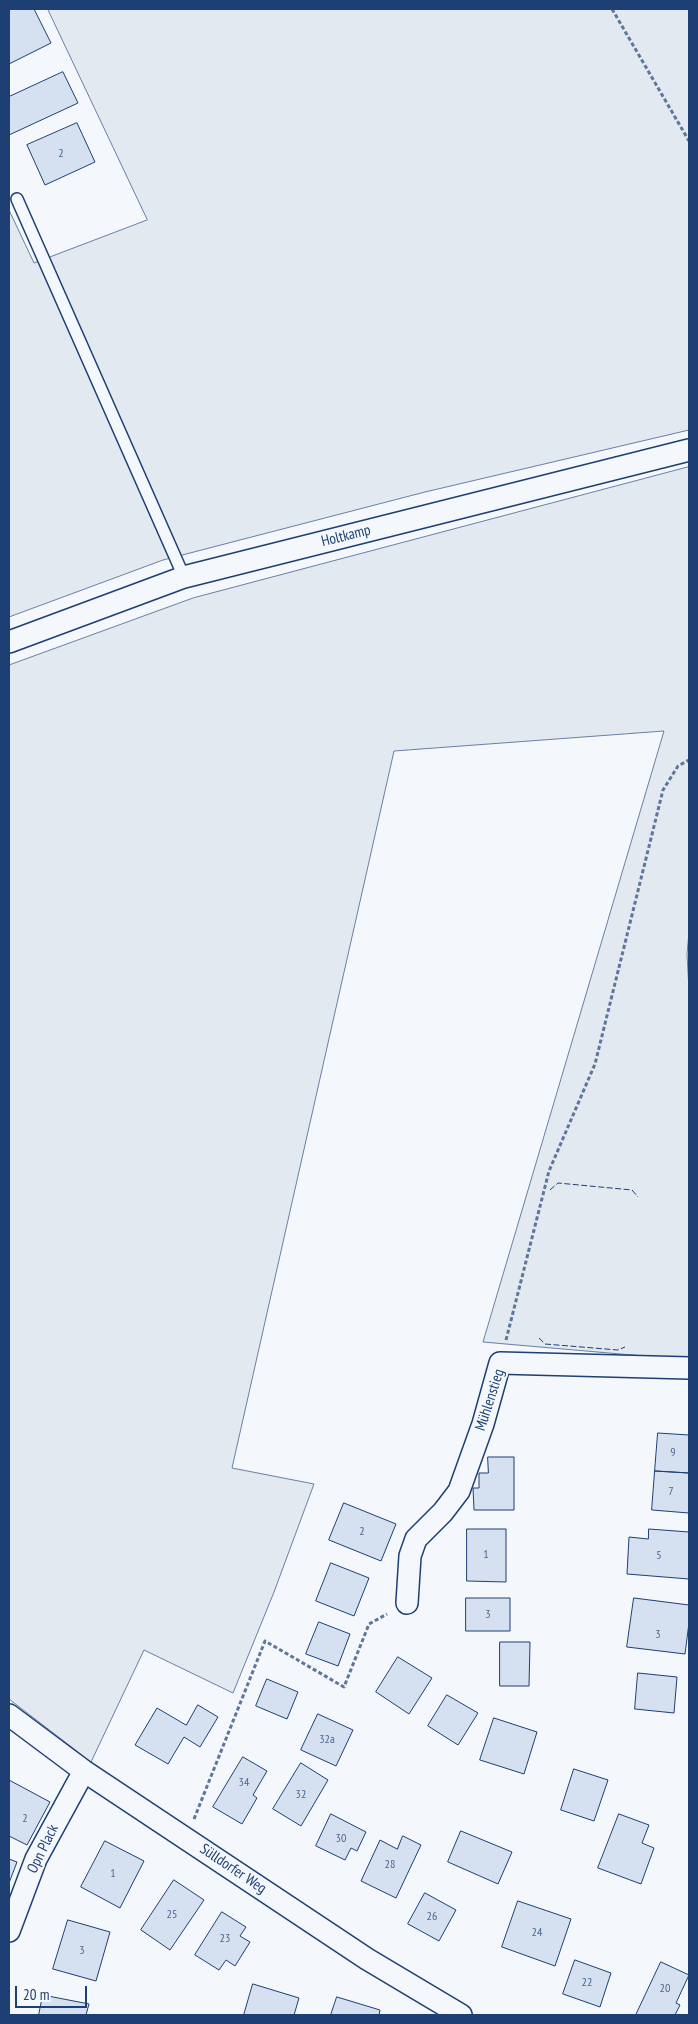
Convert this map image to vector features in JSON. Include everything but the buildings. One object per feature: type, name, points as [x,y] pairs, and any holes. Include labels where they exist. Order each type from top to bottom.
[{"type":"street","name":"Holtkamp","points":[[9,642],[184,577],[689,450]]},
{"type":"street","name":"Mühlenstieg","points":[[407,1603],[410,1556],[416,1539],[459,1491],[483,1424],[500,1363],[689,1368]]},
{"type":"street","name":"Sülldorfer Weg","points":[[9,1715],[84,1771],[366,1959],[461,2015]]},
{"type":"street","name":"Opn Plack","points":[[9,1931],[36,1859],[84,1771]]},
{"type":"lane","points":[[17,199],[184,577]]},
{"type":"path","points":[[612,9],[689,141]]},
{"type":"path","points":[[500,1363],[549,1171],[594,1064],[662,790],[678,766],[689,760]]},
{"type":"path","points":[[187,1838],[265,1641],[344,1687],[369,1624],[407,1603]]},
{"type":"shaded area","points":[[48,9],[689,9],[689,430],[425,492],[163,560],[9,617],[9,210],[34,263],[147,220]]},
{"type":"shaded area","points":[[689,467],[689,932],[687,954],[689,990],[689,1360],[483,1342],[664,731],[394,751],[232,1468],[314,1484],[274,1592],[233,1693],[144,1650],[91,1762],[9,1699],[9,665],[193,598]]},
{"type":"fence","points":[[550,1190],[558,1183],[632,1190],[638,1197]]},
{"type":"fence","points":[[539,1338],[545,1344],[618,1350],[625,1347]]}]
